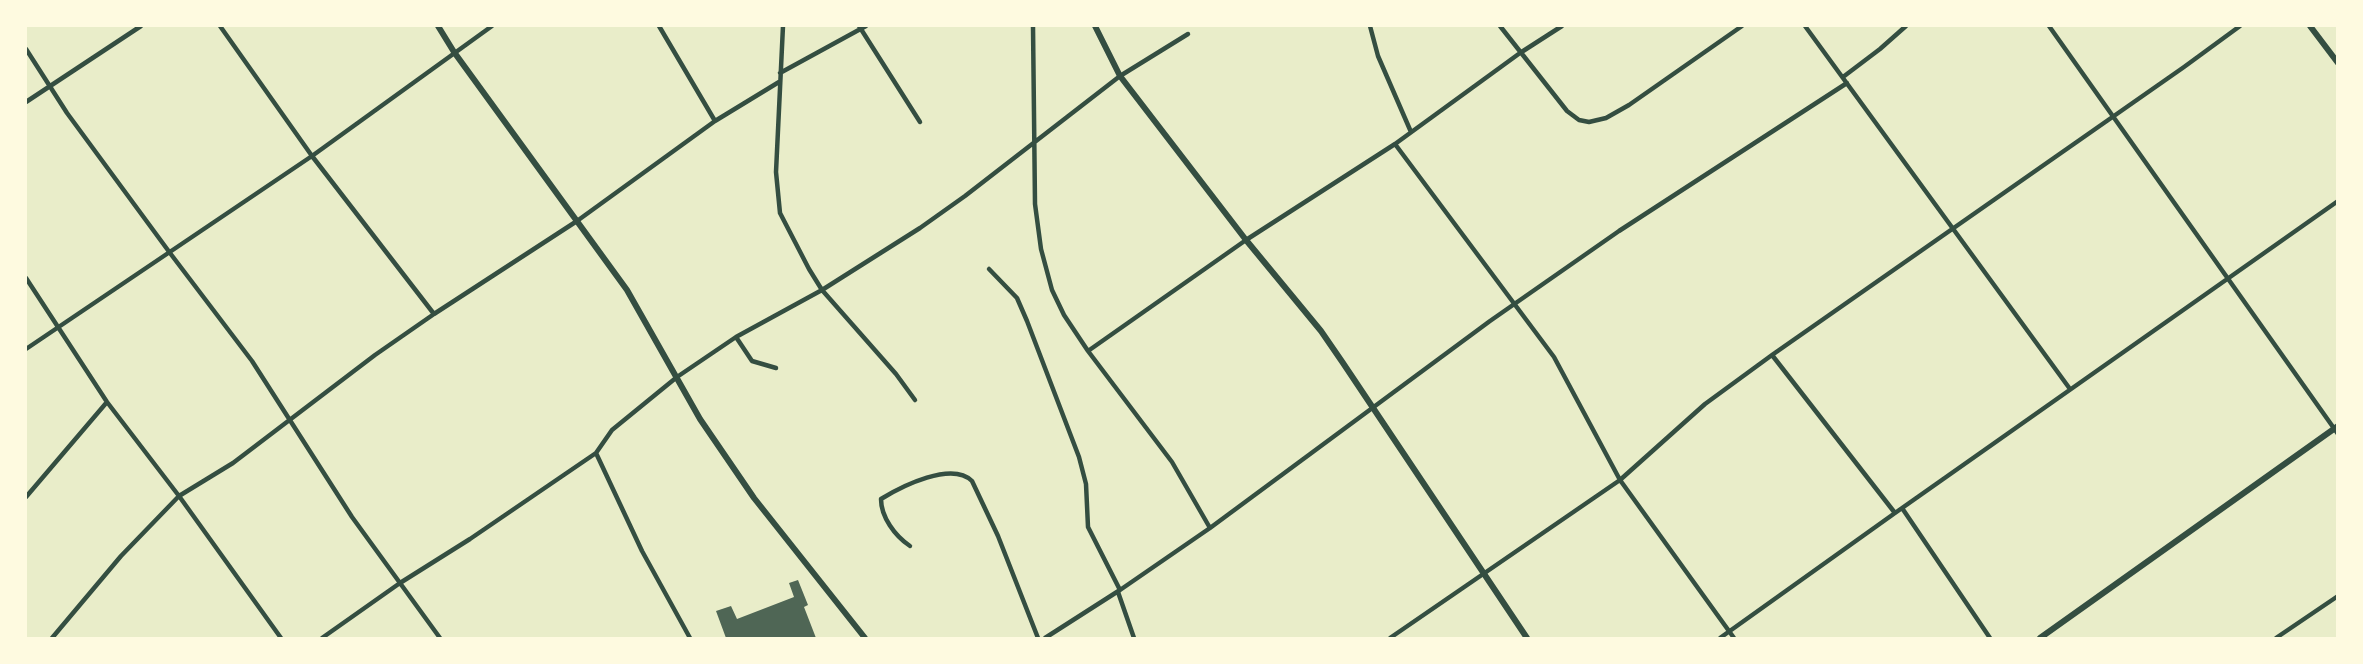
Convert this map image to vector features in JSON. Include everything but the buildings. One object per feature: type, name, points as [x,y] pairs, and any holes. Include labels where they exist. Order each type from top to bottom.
[{"type":"street","points":[[26,102],[141,26]]},
{"type":"street","points":[[220,26],[312,156],[434,314]]},
{"type":"street","points":[[438,26],[454,52],[627,290],[700,419],[754,498],[865,639]]},
{"type":"street","points":[[26,349],[58,325],[170,253],[312,156],[492,26]]},
{"type":"street","points":[[659,26],[715,121]]},
{"type":"street","points":[[783,26],[776,172],[777,201],[786,227],[822,290],[896,374],[915,400]]},
{"type":"street","points":[[780,73],[860,27],[866,26]]},
{"type":"street","points":[[1033,26],[1035,204],[1045,266],[1052,290],[1088,351],[1172,462],[1210,528]]},
{"type":"street","points":[[1104,26],[1095,27],[1120,76],[1246,240],[1321,331],[1375,408],[1527,639]]},
{"type":"street","points":[[1370,26],[1378,56],[1411,132]]},
{"type":"street","points":[[1500,26],[1567,111],[1579,120],[1588,122],[1606,118],[1629,105],[1742,26]]},
{"type":"street","points":[[1088,351],[1246,240],[1395,144],[1520,53],[1562,26]]},
{"type":"street","points":[[1805,26],[2070,389]]},
{"type":"street","points":[[1843,77],[1906,26]]},
{"type":"street","points":[[2040,639],[2336,430],[2049,26]]},
{"type":"street","points":[[1390,639],[1620,480],[1705,404],[1772,355],[2240,26]]},
{"type":"street","points":[[2310,26],[2337,63]]},
{"type":"street","points":[[860,27],[920,122]]},
{"type":"street","points":[[322,639],[400,583],[470,539],[596,453],[612,430],[677,377],[736,337],[822,290],[920,228],[1120,76],[1188,34]]},
{"type":"street","points":[[26,49],[68,113],[252,361],[292,420],[352,517],[440,639]]},
{"type":"street","points":[[51,639],[121,556],[179,496],[233,463],[375,355],[434,314],[577,221],[715,121],[779,82]]},
{"type":"street","points":[[1045,639],[1210,528],[1514,305],[1665,200],[1847,83]]},
{"type":"street","points":[[1395,144],[1554,357],[1620,480],[1734,639]]},
{"type":"street","points":[[1720,639],[1894,513],[2337,201]]},
{"type":"street","points":[[988,268],[1017,298],[1024,313],[1079,457],[1086,484],[1088,527],[1119,591],[1134,639]]},
{"type":"street","points":[[26,278],[107,402],[179,496],[281,639]]},
{"type":"street","points":[[736,337],[752,361],[776,368]]},
{"type":"street","points":[[1772,355],[1894,513]]},
{"type":"street","points":[[26,497],[107,402]]},
{"type":"street","points":[[596,453],[642,551],[690,639]]},
{"type":"street","points":[[910,546],[893,529],[881,509],[881,499],[932,476],[947,473],[966,476],[972,482],[998,536],[1038,639]]},
{"type":"street","points":[[1902,508],[1990,639]]},
{"type":"street","points":[[2276,639],[2337,596]]}]
